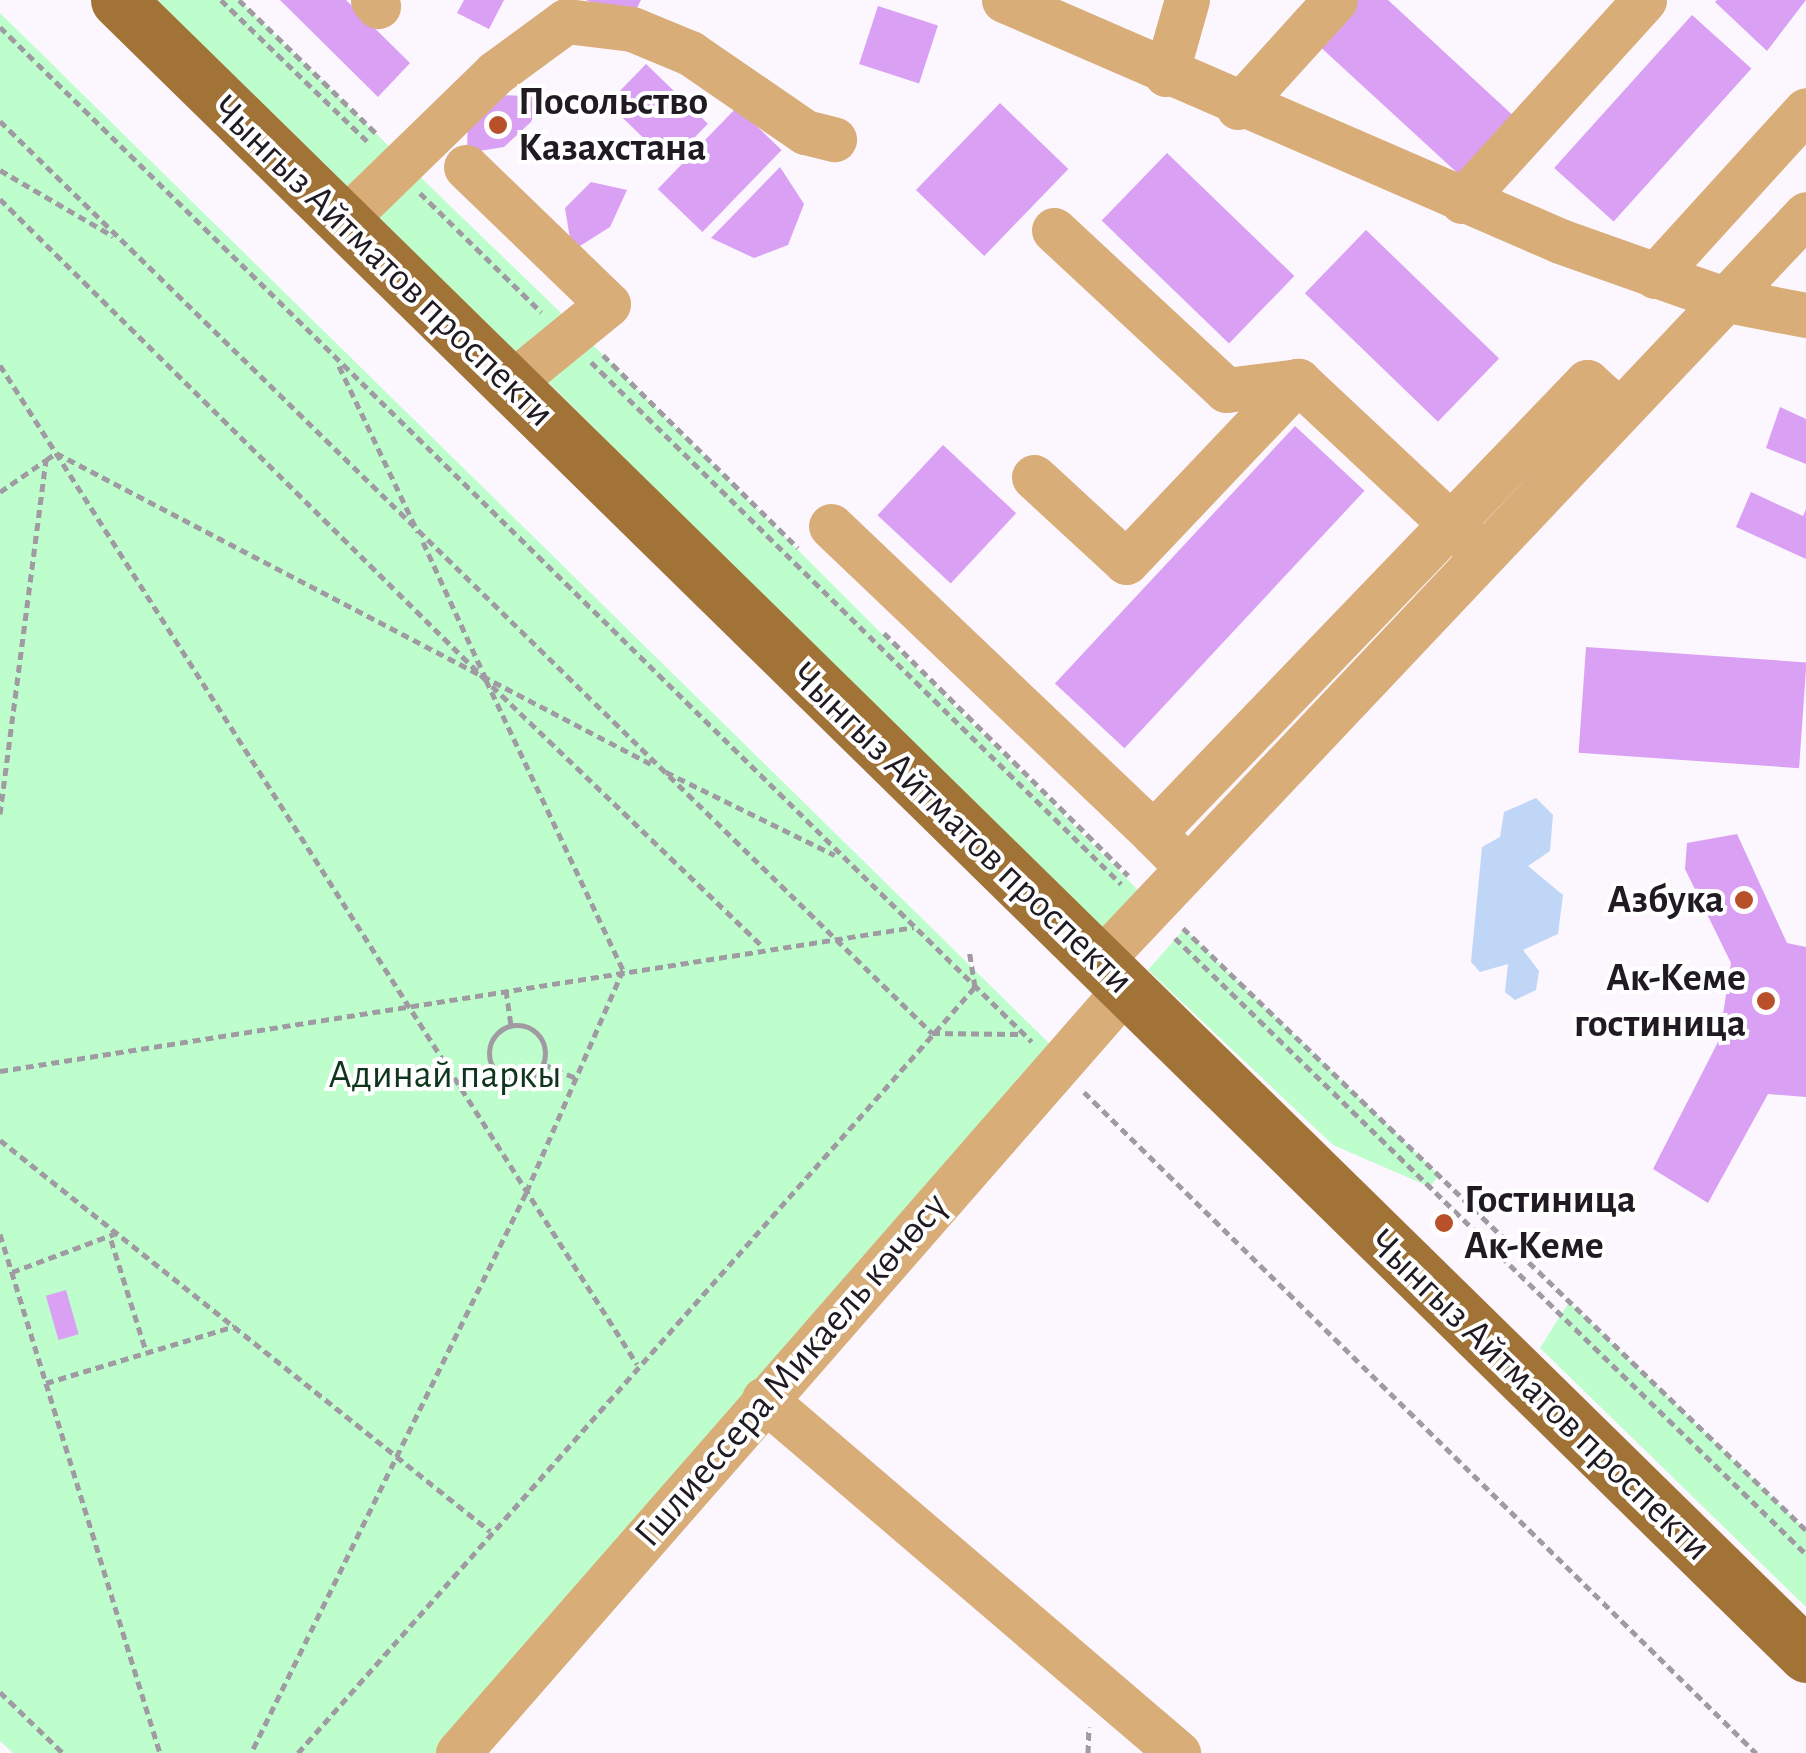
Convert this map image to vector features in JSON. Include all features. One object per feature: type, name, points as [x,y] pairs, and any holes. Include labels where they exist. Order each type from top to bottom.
[{"type":"main road","name":"Чынгыз Айтматов проспекти","points":[[118,0],[1806,1655]]},
{"type":"street","points":[[1004,0],[1238,107],[1462,202],[1726,300],[1806,314]]},
{"type":"street","points":[[1166,74],[1187,0]]},
{"type":"street","points":[[1238,107],[1336,0]]},
{"type":"street","points":[[1462,202],[1644,0]]},
{"type":"street","points":[[343,221],[495,73],[566,22],[632,29],[690,52],[804,132],[834,139]]},
{"type":"street","points":[[1655,276],[1806,110]]},
{"type":"street","points":[[466,167],[608,304],[575,336],[510,384]]},
{"type":"street","points":[[1169,849],[1483,554],[1806,214]]},
{"type":"street","points":[[1054,230],[1226,390],[1298,381]]},
{"type":"street","points":[[1034,477],[1126,562],[1298,381]]},
{"type":"street","points":[[1298,381],[1483,554]]},
{"type":"street","points":[[1169,849],[1450,524],[1587,382],[1619,410]]},
{"type":"street","points":[[831,526],[1169,849]]},
{"type":"street","name":"Гшлиессера Микаель көчөсү","points":[[458,1753],[764,1399],[1112,975],[1148,903],[1169,849]]},
{"type":"street","points":[[764,1399],[1178,1753]]},
{"type":"path","points":[[222,0],[402,167],[575,336],[1074,843],[1148,903],[1806,1530]]},
{"type":"path","points":[[239,0],[402,167],[1086,832],[1148,903],[1806,1554]]},
{"type":"path","points":[[0,28],[1045,1054]]},
{"type":"path","points":[[0,121],[421,538],[932,1032],[1024,1034]]},
{"type":"path","points":[[0,170],[120,240]]},
{"type":"path","points":[[0,199],[762,947]]},
{"type":"path","points":[[250,1753],[526,1193],[623,970],[335,358]]},
{"type":"path","points":[[0,365],[637,1364]]},
{"type":"path","points":[[56,453],[486,680],[842,858]]},
{"type":"path","points":[[0,492],[56,453]]},
{"type":"path","points":[[0,814],[46,460]]},
{"type":"path","points":[[1074,843],[1086,832]]},
{"type":"path","points":[[0,1071],[762,947],[914,927]]},
{"type":"path","points":[[969,950],[975,987]]},
{"type":"path","points":[[298,1753],[637,1364],[975,987]]},
{"type":"path","points":[[506,990],[511,1025]]},
{"type":"path","points":[[511,1025],[538,1034],[543,1064]]},
{"type":"path","points":[[493,1068],[491,1042],[511,1025]]},
{"type":"path","points":[[543,1064],[578,1079]]},
{"type":"path","points":[[493,1068],[518,1082],[543,1064]]},
{"type":"path","points":[[459,1089],[493,1068]]},
{"type":"path","points":[[1072,1080],[1756,1753]]},
{"type":"path","points":[[0,1140],[490,1531]]},
{"type":"path","points":[[12,1272],[111,1240],[117,1233]]},
{"type":"path","points":[[0,1234],[160,1753]]},
{"type":"path","points":[[111,1240],[147,1352]]},
{"type":"path","points":[[46,1383],[236,1326]]},
{"type":"path","points":[[0,1692],[63,1753]]},
{"type":"green space","points":[[146,0],[239,0],[398,155],[351,201]]},
{"type":"green space","name":"Адинай паркы","points":[[0,13],[1057,1051],[449,1753],[13,1753],[0,1741]]},
{"type":"green space","points":[[414,171],[574,325],[529,372],[369,218]]},
{"type":"green space","points":[[587,339],[1142,894],[1101,935],[546,380]]},
{"type":"green space","points":[[1184,929],[1439,1175],[1430,1187],[1333,1145],[1148,970]]},
{"type":"green space","points":[[1569,1302],[1806,1530],[1806,1607],[1540,1348]]},
{"type":"water","points":[[1536,798],[1553,815],[1550,851],[1528,866],[1563,895],[1558,934],[1523,950],[1539,971],[1536,990],[1515,1000],[1505,992],[1508,964],[1480,972],[1471,962],[1482,847],[1500,837],[1504,812]]},
{"type":"building","points":[[280,0],[346,0],[410,63],[378,97]]},
{"type":"building","points":[[464,0],[504,0],[489,29],[457,13]]},
{"type":"building","points":[[586,0],[641,0],[630,22]]},
{"type":"building","points":[[1356,0],[1388,0],[1519,121],[1465,180],[1316,43]]},
{"type":"building","points":[[1717,0],[1806,0],[1767,51],[1715,2]]},
{"type":"building","points":[[878,6],[938,25],[919,83],[859,64]]},
{"type":"building","points":[[1692,15],[1751,69],[1614,222],[1554,168]]},
{"type":"building","points":[[646,64],[708,124],[670,163],[608,104]]},
{"type":"building","name":"Посольство Казахстана","points":[[501,95],[540,97],[531,122],[504,147],[467,153],[468,115]]},
{"type":"building","points":[[1000,103],[1068,169],[984,256],[916,190]]},
{"type":"building","points":[[737,107],[782,150],[702,232],[658,189]]},
{"type":"building","points":[[1167,153],[1294,276],[1229,344],[1102,221]]},
{"type":"building","points":[[780,167],[804,204],[788,245],[754,258],[711,238]]},
{"type":"building","points":[[591,182],[627,190],[610,227],[572,251],[565,208]]},
{"type":"building","points":[[1366,230],[1499,359],[1438,422],[1305,293]]},
{"type":"building","points":[[1780,407],[1806,419],[1806,464],[1766,448]]},
{"type":"building","points":[[1295,426],[1364,491],[1124,748],[1055,683]]},
{"type":"building","points":[[943,445],[1016,513],[951,583],[878,515]]},
{"type":"building","points":[[1751,492],[1803,516],[1806,509],[1806,559],[1736,527]]},
{"type":"building","points":[[1586,647],[1806,662],[1799,768],[1579,753]]},
{"type":"building","name":"Ак-Кеме гостиница","points":[[1737,834],[1787,943],[1806,947],[1806,1097],[1768,1094],[1708,1203],[1653,1169],[1719,1040],[1731,963],[1685,869],[1687,843]]},
{"type":"building","points":[[66,1290],[79,1334],[58,1340],[46,1296]]},
{"type":"place","name":"Посольство Казахстана","points":[[498,125]]},
{"type":"place","name":"Азбука","points":[[1744,900]]},
{"type":"place","name":"Ак-Кеме гостиница","points":[[1766,1001]]},
{"type":"place","name":"Гостиница Ак-Кеме","points":[[1444,1223]]}]
